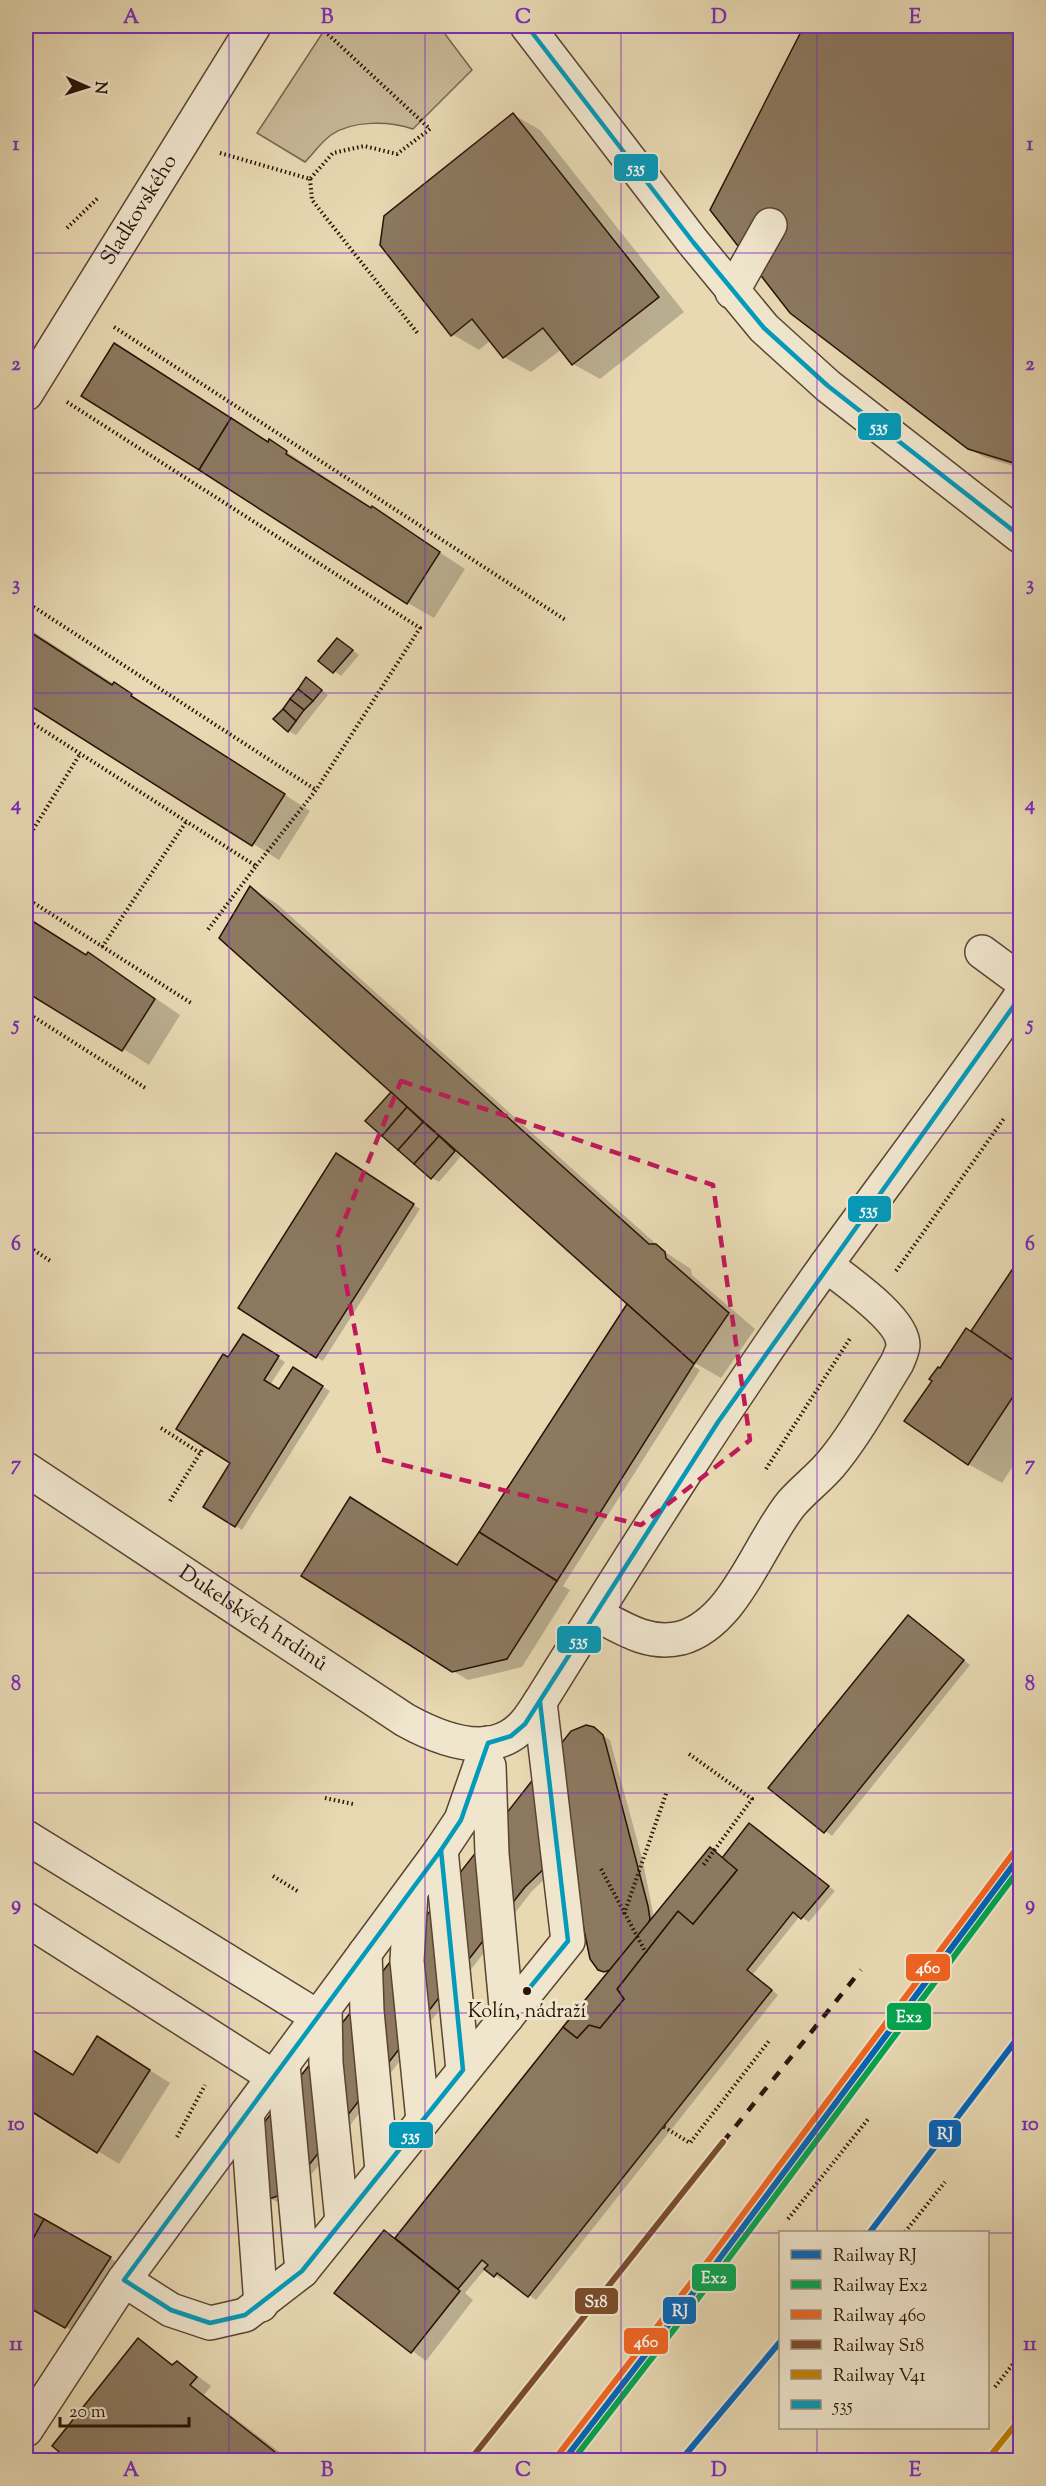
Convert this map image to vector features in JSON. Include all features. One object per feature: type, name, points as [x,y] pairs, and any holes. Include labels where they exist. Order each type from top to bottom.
[{"type":"street","name":"Sladkovského","points":[[30,387],[254,26]]},
{"type":"street","points":[[527,26],[732,292],[764,328],[828,386],[1020,536]]},
{"type":"street","points":[[732,292],[770,225]]},
{"type":"street","points":[[982,952],[1020,980]]},
{"type":"street","points":[[488,1743],[511,1736],[525,1724],[717,1424],[826,1265],[962,1083],[1020,997]]},
{"type":"street","points":[[596,1614],[633,1635],[659,1640],[681,1638],[706,1627],[723,1610],[791,1504],[831,1464],[897,1363],[903,1345],[898,1330],[873,1303],[826,1265]]},
{"type":"street","name":"Dukelských hrdinů","points":[[26,1469],[405,1720],[455,1740],[488,1743]]},
{"type":"street","points":[[124,2280],[171,2310],[210,2323],[245,2315],[261,2305],[302,2271],[568,1941],[540,1702]]},
{"type":"street","points":[[26,2430],[124,2280],[441,1850],[461,1820],[488,1743]]},
{"type":"street","points":[[488,1743],[506,1794],[527,1991]]},
{"type":"street","points":[[488,1743],[492,1854],[507,2017]]},
{"type":"street","points":[[26,1837],[322,2012]]},
{"type":"street","points":[[441,1850],[463,2070]]},
{"type":"street","points":[[411,1892],[407,1960],[423,2120]]},
{"type":"street","points":[[26,1919],[279,2071]]},
{"type":"street","points":[[365,1953],[367,2011],[382,2170]]},
{"type":"street","points":[[322,2012],[342,2221]]},
{"type":"street","points":[[279,2071],[302,2271]]},
{"type":"street","points":[[247,2113],[261,2305]]},
{"type":"path","points":[[319,26],[430,129],[397,154],[364,146],[333,153],[310,179],[312,200],[419,335]]},
{"type":"path","points":[[182,142],[310,179]]},
{"type":"path","points":[[80,305],[567,621]]},
{"type":"path","points":[[30,387],[420,628],[316,790],[207,931]]},
{"type":"path","points":[[26,602],[316,790]]},
{"type":"path","points":[[26,719],[256,866]]},
{"type":"path","points":[[26,842],[80,754]]},
{"type":"path","points":[[102,947],[186,822]]},
{"type":"path","points":[[26,898],[191,1003]]},
{"type":"path","points":[[26,1012],[147,1089]]},
{"type":"path","points":[[873,1303],[1005,1117]]},
{"type":"path","points":[[26,1245],[52,1262]]},
{"type":"path","points":[[161,1428],[200,1453]]},
{"type":"path","points":[[170,1501],[204,1447]]},
{"type":"path","points":[[689,1754],[752,1799],[702,1867]]},
{"type":"path","points":[[624,1915],[668,1791]]},
{"type":"path","points":[[325,1797],[353,1804]]},
{"type":"path","points":[[273,1876],[299,1892]]},
{"type":"path","points":[[664,2127],[690,2143],[769,2041]]},
{"type":"path","points":[[788,2219],[869,2118]]},
{"type":"path","points":[[906,2231],[945,2182]]},
{"type":"path","points":[[995,2387],[1020,2355]]},
{"type":"highlighted area","points":[[401,1081],[713,1185],[750,1440],[641,1525],[380,1459],[337,1238]]},
{"type":"shaded area","points":[[327,26],[439,26],[472,70],[413,129],[382,123],[349,127],[327,138],[305,162],[257,133]]},
{"type":"building","points":[[804,26],[1020,26],[1020,465],[968,449],[790,313],[710,210]]},
{"type":"building","points":[[513,113],[659,297],[572,365],[543,328],[503,358],[472,319],[451,336],[380,245],[384,216]]},
{"type":"building","points":[[114,343],[231,418],[199,470],[81,396]]},
{"type":"building","points":[[231,418],[268,442],[269,439],[287,451],[286,454],[371,508],[372,506],[440,552],[407,604],[199,470]]},
{"type":"building","points":[[26,626],[29,628],[27,630],[112,685],[114,682],[132,694],[131,696],[285,794],[252,846],[26,703]]},
{"type":"building","points":[[337,638],[353,650],[333,673],[318,661]]},
{"type":"building","points":[[306,677],[322,690],[313,701],[298,689]]},
{"type":"building","points":[[298,689],[313,701],[304,710],[290,699]]},
{"type":"building","points":[[290,699],[304,710],[296,721],[283,709]]},
{"type":"building","points":[[283,709],[296,721],[288,732],[273,719]]},
{"type":"building","points":[[250,886],[649,1244],[656,1244],[665,1252],[666,1258],[729,1313],[694,1364],[219,938]]},
{"type":"building","points":[[26,917],[86,955],[88,952],[155,999],[122,1051],[26,992]]},
{"type":"building","points":[[391,1092],[407,1107],[382,1136],[365,1121]]},
{"type":"building","points":[[407,1107],[423,1122],[398,1150],[382,1136]]},
{"type":"building","points":[[423,1122],[439,1136],[414,1164],[398,1150]]},
{"type":"building","points":[[439,1136],[455,1151],[431,1179],[414,1164]]},
{"type":"building","points":[[336,1153],[414,1204],[316,1358],[238,1308]]},
{"type":"building","points":[[1020,1258],[1020,1365],[971,1331]]},
{"type":"building","points":[[627,1304],[694,1364],[557,1581],[479,1532]]},
{"type":"building","points":[[966,1328],[1020,1365],[1020,1386],[968,1465],[904,1421],[932,1381],[929,1379],[938,1367],[940,1368]]},
{"type":"building","points":[[243,1334],[279,1356],[264,1380],[279,1389],[293,1367],[323,1386],[235,1527],[203,1507],[230,1463],[176,1429],[223,1354],[228,1357]]},
{"type":"building","points":[[350,1497],[457,1565],[479,1532],[557,1581],[507,1659],[452,1672],[301,1576]]},
{"type":"building","points":[[908,1615],[964,1660],[824,1833],[768,1788]]},
{"type":"building","points":[[586,1725],[594,1727],[603,1735],[606,1745],[648,1906],[650,1919],[646,1929],[616,1968],[604,1972],[598,1970],[590,1959],[571,1867],[550,1863],[525,1887],[309,2165],[283,2194],[269,2199],[256,2133],[571,1731]]},
{"type":"building","points":[[749,1823],[829,1886],[801,1919],[793,1912],[747,1970],[772,1990],[528,2297],[497,2273],[494,2277],[484,2269],[488,2265],[482,2260],[458,2289],[395,2238],[563,2027],[577,2038],[589,2025],[600,2028],[624,1999],[617,1989],[678,1911],[693,1924],[737,1870],[722,1858]]},
{"type":"building","points":[[710,1847],[737,1870],[693,1924],[678,1911],[617,1989],[624,1999],[600,2028],[589,2025],[577,2038],[563,2027]]},
{"type":"building","points":[[97,2036],[150,2070],[97,2153],[26,2108],[26,2046],[73,2075]]},
{"type":"building","points":[[26,2209],[44,2219],[26,2252]]},
{"type":"building","points":[[44,2219],[111,2257],[65,2328],[26,2306],[26,2252]]},
{"type":"building","points":[[384,2230],[460,2291],[411,2353],[334,2293]]},
{"type":"building","points":[[138,2338],[172,2365],[177,2361],[197,2377],[190,2385],[285,2460],[141,2460],[136,2456],[132,2460],[69,2460],[52,2446]]},
{"type":"railway","points":[[723,2142],[861,1970]]},
{"type":"rail line","name":"460","points":[[558,2455],[711,2257],[1014,1852]]},
{"type":"rail line","name":"RJ","points":[[564,2460],[717,2262],[1020,1856]]},
{"type":"rail line","name":"Ex2","points":[[573,2460],[723,2266],[1020,1868]]},
{"type":"rail line","name":"RJ","points":[[871,2231],[1020,2035]]},
{"type":"rail line","name":"S18","points":[[470,2460],[723,2142]]},
{"type":"rail line","name":"RJ","points":[[681,2460],[779,2343]]},
{"type":"rail line","name":"V41","points":[[987,2460],[1020,2419]]},
{"type":"transit line","name":"535","points":[[527,26],[693,242],[764,328],[828,386],[1020,536]]},
{"type":"transit line","name":"535","points":[[441,1850],[461,1820],[488,1743],[511,1736],[525,1724],[718,1422],[1020,997]]},
{"type":"transit line","name":"535","points":[[527,1991],[568,1941],[540,1702]]},
{"type":"transit line","name":"535","points":[[441,1850],[463,2070],[302,2271],[245,2315],[210,2323],[171,2310],[124,2280],[441,1850]]},
{"type":"place","name":"Kolín, nádraží","points":[[527,1991]]}]
